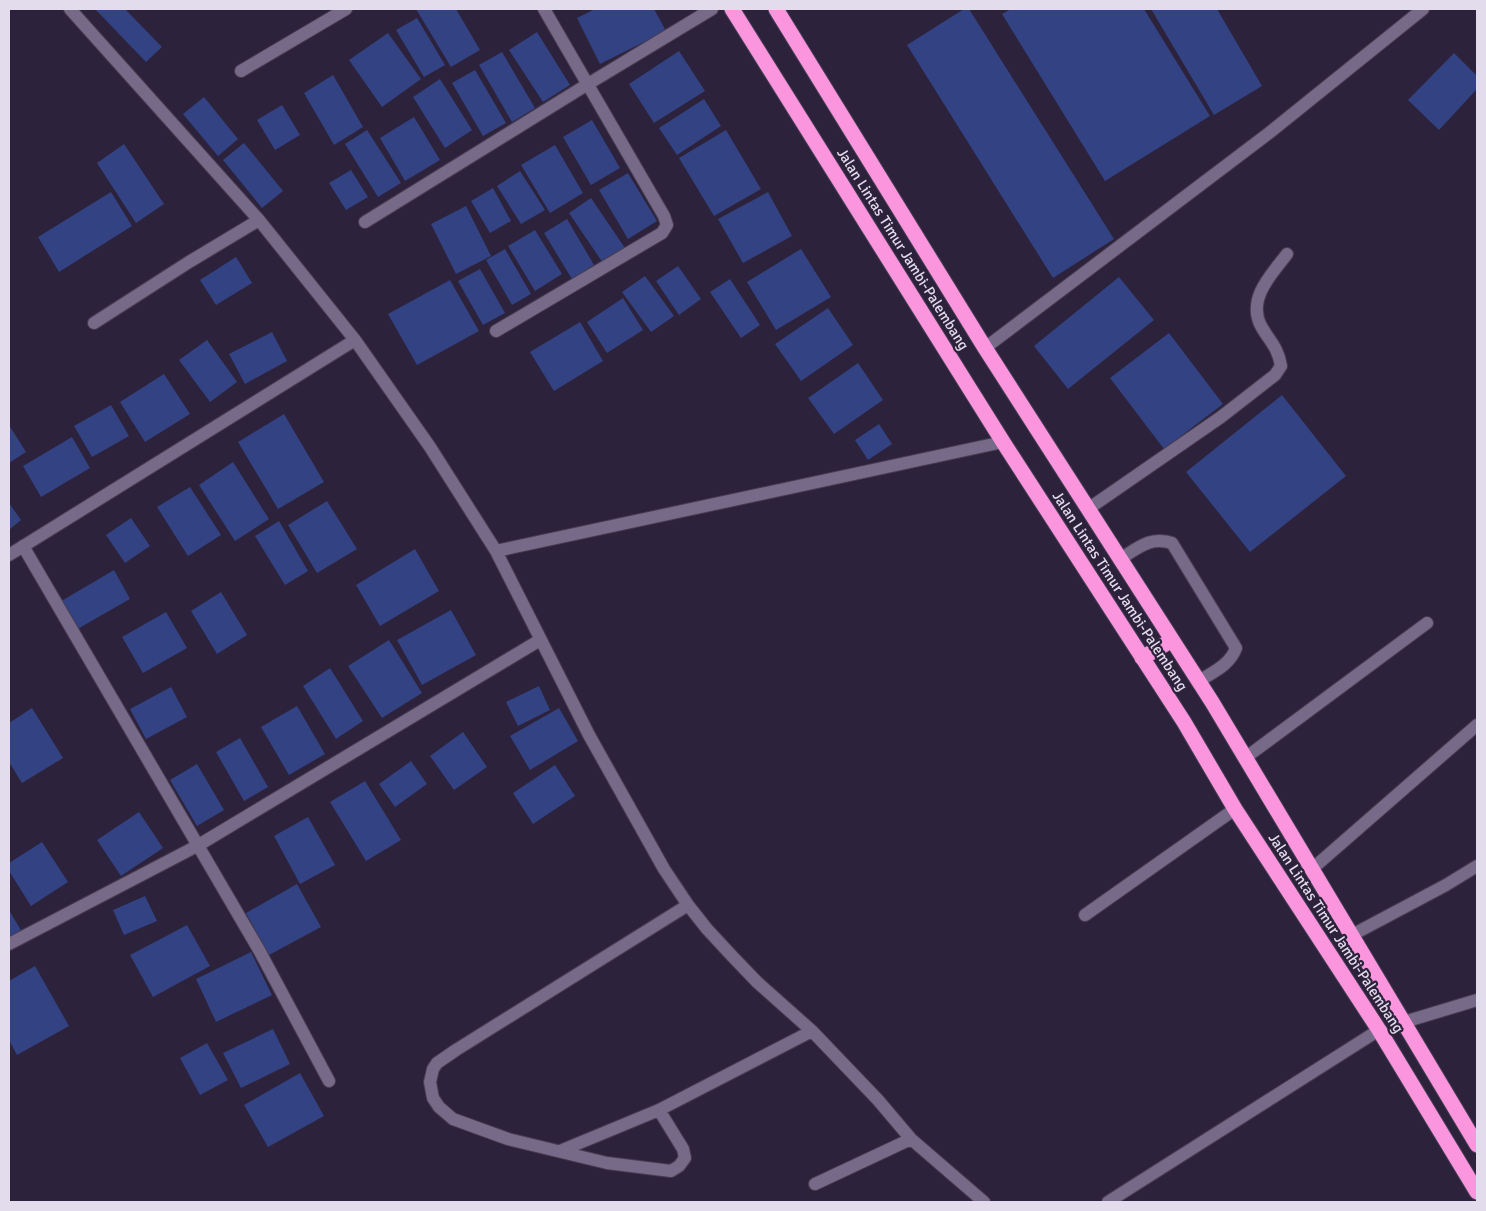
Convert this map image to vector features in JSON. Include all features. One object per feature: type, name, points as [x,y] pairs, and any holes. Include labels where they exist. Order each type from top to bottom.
[{"type":"highway","name":"Jalan Lintas Timur Jambi-Palembang","points":[[732,9],[1003,442],[1184,722],[1235,809],[1379,1030],[1477,1192]]},
{"type":"highway","name":"Jalan Lintas Timur Jambi-Palembang","points":[[776,9],[985,348],[1199,681],[1477,1145]]},
{"type":"highway","points":[[1142,658],[1172,640]]},
{"type":"street","points":[[70,9],[259,220],[355,340],[430,447],[496,551],[589,735],[664,869],[688,905],[707,929],[757,982],[812,1031],[878,1100],[911,1139],[984,1202]]},
{"type":"street","points":[[242,71],[346,9]]},
{"type":"street","points":[[496,330],[662,233],[667,225],[664,216],[544,9]]},
{"type":"street","points":[[366,222],[712,9]]},
{"type":"street","points":[[985,348],[1276,127],[1423,9]]},
{"type":"street","points":[[94,323],[259,220]]},
{"type":"street","points":[[1088,509],[1221,417],[1275,375],[1281,366],[1279,353],[1260,322],[1257,299],[1287,254]]},
{"type":"street","points":[[9,555],[212,427],[355,340]]},
{"type":"street","points":[[496,551],[1003,442]]},
{"type":"street","points":[[1120,559],[1149,542],[1161,540],[1172,543],[1236,648],[1228,662],[1199,681]]},
{"type":"street","points":[[23,546],[258,950],[329,1081]]},
{"type":"street","points":[[1245,758],[1428,622]]},
{"type":"street","points":[[9,944],[197,846],[540,640]]},
{"type":"street","points":[[1312,869],[1477,725]]},
{"type":"street","points":[[1085,914],[1235,809]]},
{"type":"street","points":[[1352,935],[1446,885],[1477,866]]},
{"type":"street","points":[[659,1110],[683,1149],[685,1158],[679,1166],[671,1171],[607,1164],[508,1139],[453,1119],[439,1107],[433,1098],[430,1082],[437,1063],[688,905]]},
{"type":"street","points":[[1404,1022],[1477,1000]]},
{"type":"street","points":[[1108,1202],[1379,1030]]},
{"type":"street","points":[[560,1152],[659,1110],[812,1031]]},
{"type":"street","points":[[815,1184],[911,1139]]},
{"type":"building","points":[[95,9],[125,9],[162,47],[146,62]]},
{"type":"building","points":[[416,9],[456,9],[480,50],[451,67]]},
{"type":"building","points":[[595,9],[654,9],[666,31],[600,64],[577,18]]},
{"type":"building","points":[[964,9],[969,9],[1114,239],[1053,278],[907,45]]},
{"type":"building","points":[[1011,9],[1144,9],[1210,116],[1105,181],[1002,14]]},
{"type":"building","points":[[1151,9],[1217,9],[1262,86],[1214,115]]},
{"type":"building","points":[[417,18],[445,65],[424,77],[396,30]]},
{"type":"building","points":[[537,32],[570,85],[543,102],[509,50]]},
{"type":"building","points":[[388,33],[421,79],[382,107],[349,60]]},
{"type":"building","points":[[679,51],[705,91],[654,123],[629,84]]},
{"type":"building","points":[[502,52],[535,108],[512,122],[479,65]]},
{"type":"building","points":[[1454,53],[1477,76],[1477,89],[1439,130],[1408,100]]},
{"type":"building","points":[[475,70],[506,123],[483,136],[452,83]]},
{"type":"building","points":[[333,75],[363,127],[334,145],[304,93]]},
{"type":"building","points":[[440,79],[472,130],[445,148],[413,97]]},
{"type":"building","points":[[204,97],[238,139],[218,156],[183,114]]},
{"type":"building","points":[[704,99],[721,126],[677,155],[659,128]]},
{"type":"building","points":[[282,105],[300,135],[275,150],[257,120]]},
{"type":"building","points":[[414,117],[440,160],[405,181],[380,138]]},
{"type":"building","points":[[592,120],[620,168],[591,185],[563,137]]},
{"type":"building","points":[[367,130],[401,183],[378,197],[345,144]]},
{"type":"building","points":[[726,130],[761,189],[714,216],[679,158]]},
{"type":"building","points":[[244,143],[283,191],[262,208],[223,160]]},
{"type":"building","points":[[124,144],[164,204],[136,223],[97,163]]},
{"type":"building","points":[[555,145],[583,193],[550,213],[521,165]]},
{"type":"building","points":[[351,170],[368,197],[346,210],[329,183]]},
{"type":"building","points":[[520,171],[545,210],[521,224],[497,186]]},
{"type":"building","points":[[628,173],[657,221],[628,239],[599,190]]},
{"type":"building","points":[[493,188],[511,221],[490,233],[471,201]]},
{"type":"building","points":[[111,192],[132,226],[59,272],[38,237]]},
{"type":"building","points":[[768,192],[792,236],[743,263],[718,219]]},
{"type":"building","points":[[591,198],[625,248],[603,263],[569,213]]},
{"type":"building","points":[[466,206],[491,256],[456,274],[431,224]]},
{"type":"building","points":[[567,219],[594,265],[572,279],[544,233]]},
{"type":"building","points":[[535,230],[562,274],[535,291],[508,246]]},
{"type":"building","points":[[505,249],[531,294],[512,305],[486,260]]},
{"type":"building","points":[[801,249],[831,297],[776,330],[747,282]]},
{"type":"building","points":[[236,257],[252,283],[216,305],[200,280]]},
{"type":"building","points":[[678,266],[701,299],[679,315],[656,281]]},
{"type":"building","points":[[480,269],[505,313],[483,325],[458,281]]},
{"type":"building","points":[[645,276],[674,316],[651,332],[622,292]]},
{"type":"building","points":[[1119,277],[1154,320],[1068,389],[1034,346]]},
{"type":"building","points":[[730,279],[760,325],[741,338],[710,292]]},
{"type":"building","points":[[450,280],[479,331],[417,365],[388,314]]},
{"type":"building","points":[[623,298],[643,330],[607,353],[587,322]]},
{"type":"building","points":[[828,308],[853,345],[801,381],[775,344]]},
{"type":"building","points":[[580,322],[603,361],[554,391],[530,352]]},
{"type":"building","points":[[272,332],[287,361],[245,384],[229,354]]},
{"type":"building","points":[[1169,333],[1223,404],[1164,449],[1110,378]]},
{"type":"building","points":[[207,340],[237,382],[210,402],[179,360]]},
{"type":"building","points":[[858,363],[883,400],[834,434],[808,398]]},
{"type":"building","points":[[164,374],[190,414],[145,442],[120,402]]},
{"type":"building","points":[[1282,395],[1346,476],[1250,552],[1186,472]]},
{"type":"building","points":[[111,405],[129,436],[92,457],[74,426]]},
{"type":"building","points":[[284,414],[324,482],[278,509],[238,442]]},
{"type":"building","points":[[879,424],[892,444],[868,460],[855,440]]},
{"type":"building","points":[[9,425],[26,452],[9,463]]},
{"type":"building","points":[[72,437],[90,468],[41,497],[23,466]]},
{"type":"building","points":[[233,462],[269,519],[235,541],[199,485]]},
{"type":"building","points":[[190,487],[221,535],[188,556],[157,507]]},
{"type":"building","points":[[327,501],[357,549],[317,573],[288,525]]},
{"type":"building","points":[[9,503],[21,520],[9,530]]},
{"type":"building","points":[[131,518],[150,546],[125,563],[106,535]]},
{"type":"building","points":[[279,521],[308,571],[285,585],[255,536]]},
{"type":"building","points":[[415,549],[439,591],[380,626],[356,585]]},
{"type":"building","points":[[114,570],[130,599],[74,631],[58,603]]},
{"type":"building","points":[[221,592],[247,635],[217,654],[191,611]]},
{"type":"building","points":[[451,610],[476,655],[422,685],[397,640]]},
{"type":"building","points":[[166,612],[187,648],[143,673],[122,637]]},
{"type":"building","points":[[389,640],[422,693],[382,718],[348,666]]},
{"type":"building","points":[[330,668],[363,721],[336,739],[303,686]]},
{"type":"building","points":[[539,686],[550,710],[518,726],[506,702]]},
{"type":"building","points":[[171,687],[187,717],[146,739],[130,709]]},
{"type":"building","points":[[297,706],[325,754],[289,775],[261,727]]},
{"type":"building","points":[[32,708],[63,758],[22,783],[9,762],[9,723]]},
{"type":"building","points":[[559,708],[578,741],[530,770],[510,736]]},
{"type":"building","points":[[463,732],[487,767],[454,790],[430,756]]},
{"type":"building","points":[[240,738],[268,787],[244,801],[216,752]]},
{"type":"building","points":[[411,761],[427,784],[395,807],[379,784]]},
{"type":"building","points":[[197,764],[224,810],[197,826],[170,780]]},
{"type":"building","points":[[555,765],[575,796],[533,824],[513,793]]},
{"type":"building","points":[[365,781],[401,840],[366,861],[330,802]]},
{"type":"building","points":[[139,812],[163,848],[121,876],[97,840]]},
{"type":"building","points":[[308,817],[335,865],[300,884],[274,836]]},
{"type":"building","points":[[42,842],[68,882],[31,906],[9,871],[9,863]]},
{"type":"building","points":[[297,884],[321,927],[269,955],[246,913]]},
{"type":"building","points":[[145,896],[157,921],[124,935],[113,910]]},
{"type":"building","points":[[9,910],[22,932],[9,940]]},
{"type":"building","points":[[187,925],[210,966],[153,997],[130,955]]},
{"type":"building","points":[[251,952],[272,995],[216,1022],[196,979]]},
{"type":"building","points":[[35,966],[69,1026],[17,1055],[9,1040],[9,981]]},
{"type":"building","points":[[273,1029],[290,1064],[241,1088],[223,1053]]},
{"type":"building","points":[[207,1043],[228,1080],[200,1095],[180,1058]]},
{"type":"building","points":[[300,1073],[324,1116],[268,1147],[244,1105]]}]
